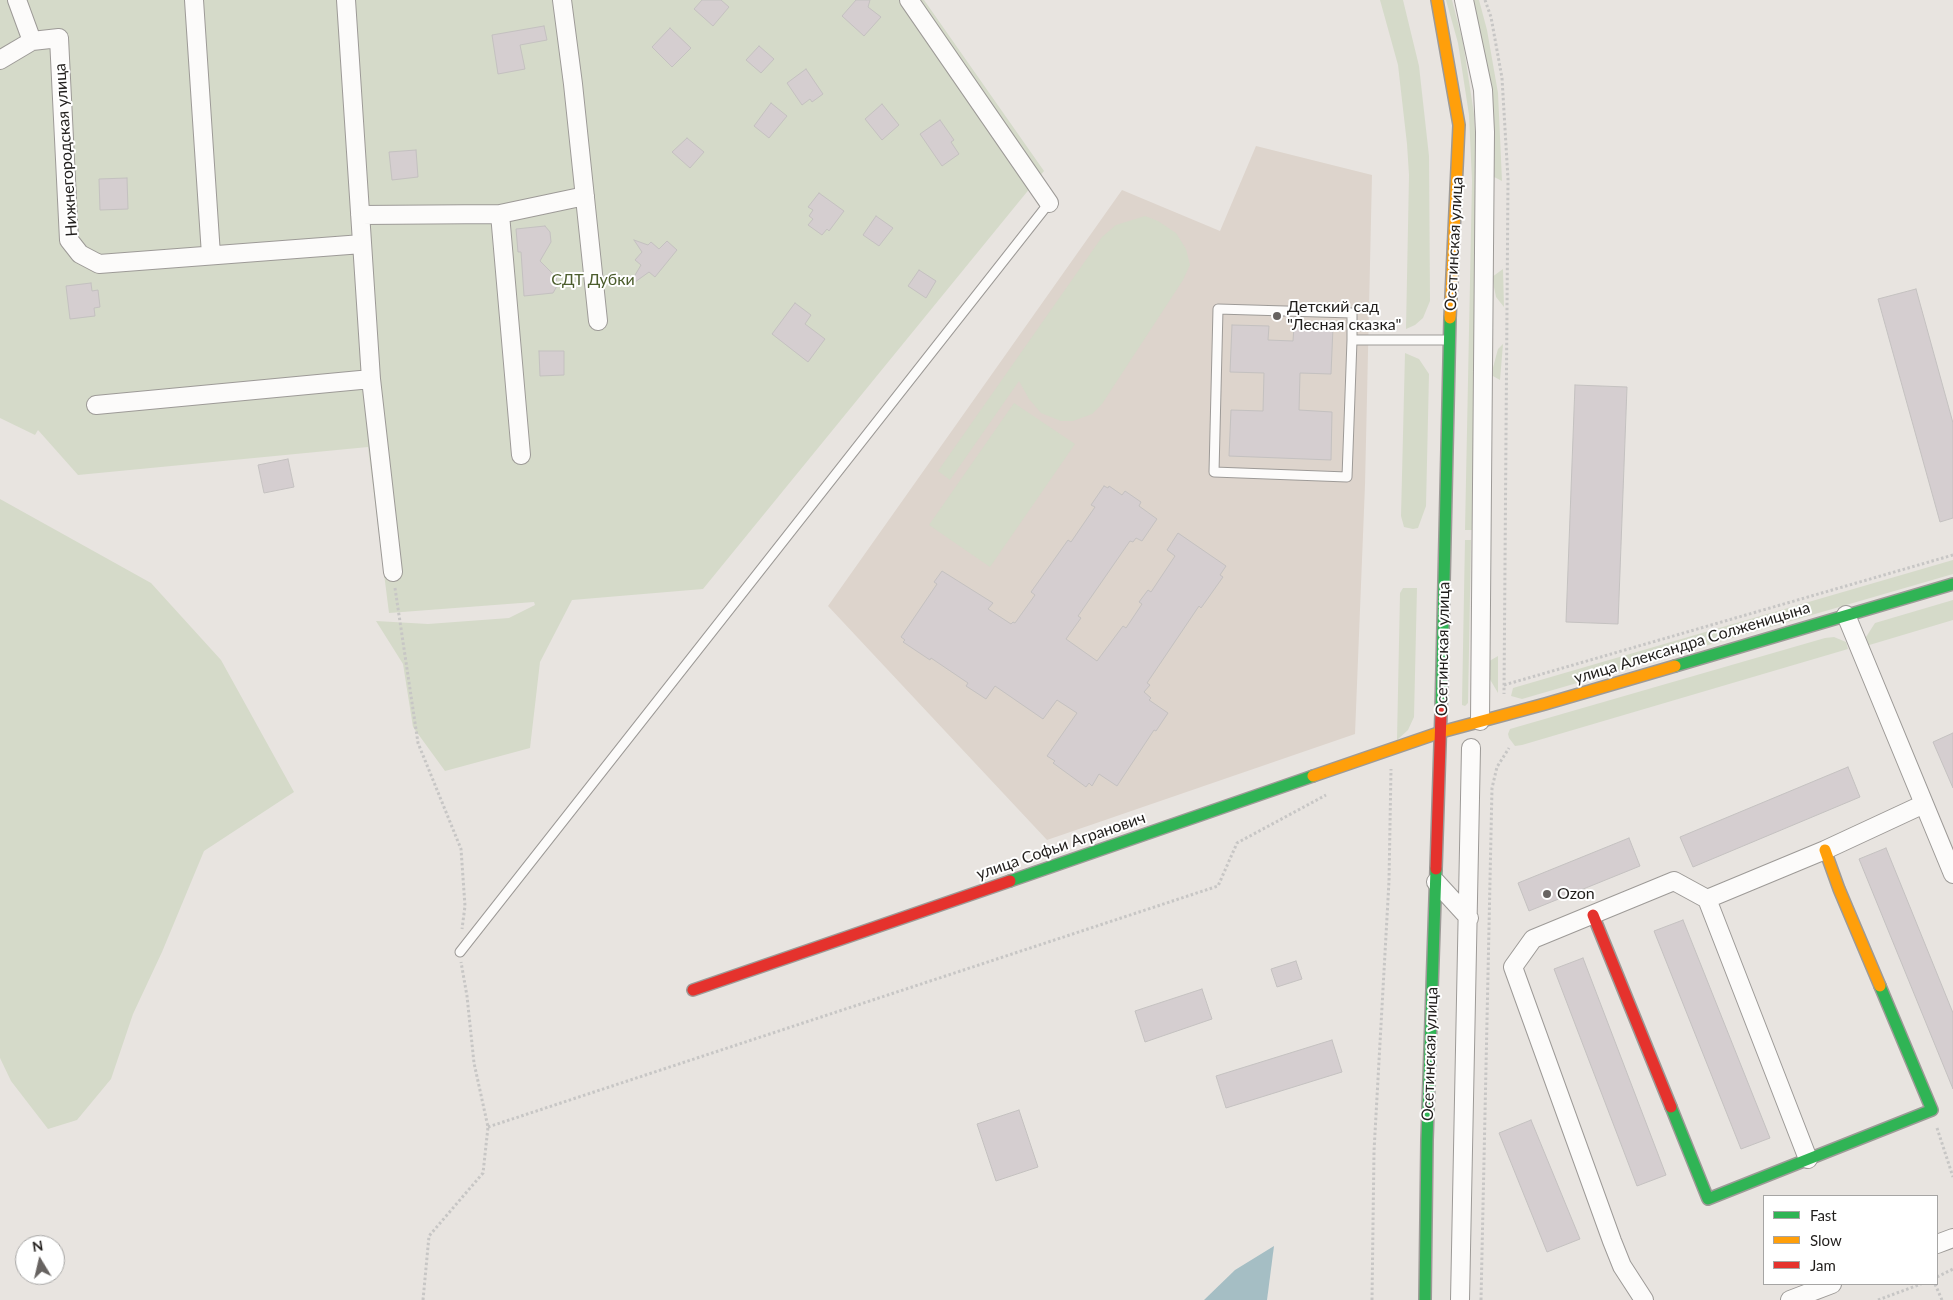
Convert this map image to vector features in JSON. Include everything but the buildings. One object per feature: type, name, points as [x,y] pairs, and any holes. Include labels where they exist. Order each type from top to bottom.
[{"type":"street","points":[[0,60],[32,41],[17,0]]},
{"type":"street","points":[[194,0],[211,256]]},
{"type":"street","points":[[346,0],[371,379],[393,572]]},
{"type":"street","points":[[562,0],[598,321]]},
{"type":"street","points":[[909,0],[1050,203]]},
{"type":"street","name":"Осетинская улица","points":[[1425,1300],[1427,1140],[1441,732],[1449,340],[1459,126],[1436,0]]},
{"type":"street","name":"Осетинская улица","points":[[1464,0],[1483,90],[1484,132],[1480,721]]},
{"type":"street","name":"Нижнегородская улица","points":[[32,41],[59,38],[68,240],[80,254],[99,264],[362,244]]},
{"type":"street","points":[[360,215],[500,214],[585,196]]},
{"type":"street","points":[[500,214],[521,455]]},
{"type":"street","points":[[96,405],[371,379]]},
{"type":"street","name":"улица Александра Солженицына","points":[[1441,732],[1545,704],[1953,584]]},
{"type":"street","points":[[1846,615],[1953,874]]},
{"type":"street","name":"улица Софьи Агранович","points":[[693,990],[1441,732]]},
{"type":"street","name":"Осетинская улица","points":[[1460,1300],[1471,748]]},
{"type":"street","points":[[1707,899],[1825,850],[1924,804]]},
{"type":"street","points":[[1593,914],[1708,1199],[1932,1110],[1839,889],[1825,850]]},
{"type":"street","points":[[1644,1300],[1622,1266],[1612,1241],[1513,967],[1533,939],[1674,881],[1707,899],[1808,1159]]},
{"type":"street","points":[[1436,882],[1468,918]]},
{"type":"street","points":[[1938,1244],[1953,1238]]},
{"type":"street","points":[[1790,1300],[1829,1285]]},
{"type":"lane","points":[[460,952],[1050,203]]},
{"type":"lane","points":[[1218,309],[1352,313],[1352,340],[1347,477],[1214,472],[1218,309]]},
{"type":"lane","points":[[1352,340],[1449,340]]},
{"type":"path","points":[[1486,0],[1502,78],[1508,179],[1504,697]]},
{"type":"path","points":[[1504,685],[1953,555]]},
{"type":"path","points":[[393,572],[418,743],[461,849],[465,906],[460,952],[474,1063],[488,1127],[483,1173],[429,1236],[422,1300]]},
{"type":"path","points":[[1481,1300],[1492,788],[1497,768],[1509,748]]},
{"type":"path","points":[[1372,1300],[1374,1150],[1389,881],[1392,749]]},
{"type":"path","points":[[488,1127],[1218,886],[1237,843],[1332,792]]},
{"type":"path","points":[[1932,1110],[1953,1177]]},
{"type":"path","points":[[1938,1276],[1953,1268]]},
{"type":"path","points":[[1878,1300],[1918,1285]]},
{"type":"path","points":[[1935,1285],[1942,1300]]},
{"type":"shaded area","points":[[1256,146],[1372,175],[1365,485],[1355,734],[1047,840],[828,606],[1122,190],[1220,231]]},
{"type":"green space","name":"СДТ Дубки","points":[[0,0],[924,0],[1044,171],[703,589],[572,600],[540,662],[530,748],[445,771],[413,727],[403,664],[376,621],[428,624],[509,618],[535,605],[534,602],[389,613],[368,447],[78,475],[38,430],[35,435],[0,418]]},
{"type":"green space","points":[[1380,0],[1403,0],[1419,66],[1429,156],[1430,301],[1423,318],[1415,325],[1406,329],[1409,175],[1407,144],[1398,65]]},
{"type":"green space","points":[[1446,0],[1452,0],[1463,42],[1474,114],[1478,182],[1472,530],[1465,530],[1472,181],[1469,115],[1458,43]]},
{"type":"green space","points":[[1468,0],[1479,0],[1487,30],[1498,93],[1502,181],[1490,175]]},
{"type":"green space","points":[[1145,216],[1158,221],[1176,233],[1186,249],[1190,265],[1183,280],[1102,404],[1092,414],[1073,421],[1061,421],[1041,413],[1029,399],[1019,381],[950,480],[938,471],[1102,237],[1116,225]]},
{"type":"green space","points":[[1503,269],[1504,307],[1496,297],[1492,277]]},
{"type":"green space","points":[[1503,344],[1500,380],[1491,375],[1498,349]]},
{"type":"green space","points":[[1405,353],[1419,359],[1429,374],[1426,506],[1418,528],[1413,529],[1404,527],[1401,516]]},
{"type":"green space","points":[[1014,403],[1075,444],[990,567],[929,525]]},
{"type":"green space","points":[[0,499],[151,583],[221,660],[294,792],[204,851],[162,952],[133,1014],[111,1079],[77,1120],[48,1129],[11,1081],[0,1058]]},
{"type":"green space","points":[[1465,540],[1471,540],[1468,703],[1465,706],[1462,705],[1462,702]]},
{"type":"green space","points":[[1953,560],[1953,574],[1522,699],[1511,696],[1513,688]]},
{"type":"green space","points":[[1403,588],[1417,588],[1414,717],[1408,730],[1397,740],[1400,593]]},
{"type":"green space","points":[[1953,600],[1953,620],[1866,646],[1866,637],[1875,623]]},
{"type":"green space","points":[[1834,637],[1846,642],[1848,649],[1522,745],[1515,746],[1509,738],[1510,729]]},
{"type":"green space","points":[[1498,656],[1498,693],[1488,676],[1486,663]]},
{"type":"water","points":[[1274,1246],[1267,1300],[1204,1300],[1235,1270]]},
{"type":"traffic: fast","points":[[1441,713],[1450,318]]},
{"type":"traffic: fast","points":[[1675,666],[1953,584]]},
{"type":"traffic: fast","points":[[1010,881],[1313,776]]},
{"type":"traffic: fast","points":[[1425,1300],[1427,1140],[1436,869]]},
{"type":"traffic: fast","points":[[1671,1107],[1708,1199],[1932,1110],[1880,986]]},
{"type":"traffic: slow","points":[[1437,0],[1459,125],[1450,318]]},
{"type":"traffic: slow","points":[[1313,776],[1441,732],[1675,666]]},
{"type":"traffic: slow","points":[[1825,850],[1839,889],[1880,986]]},
{"type":"traffic: jam","points":[[1436,869],[1441,713]]},
{"type":"traffic: jam","points":[[693,990],[1010,881]]},
{"type":"traffic: jam","points":[[1593,915],[1671,1107]]},
{"type":"place","name":"Детский сад \"Лесная сказка\"","points":[[1277,316]]},
{"type":"place","name":"Ozon","points":[[1547,894]]}]
